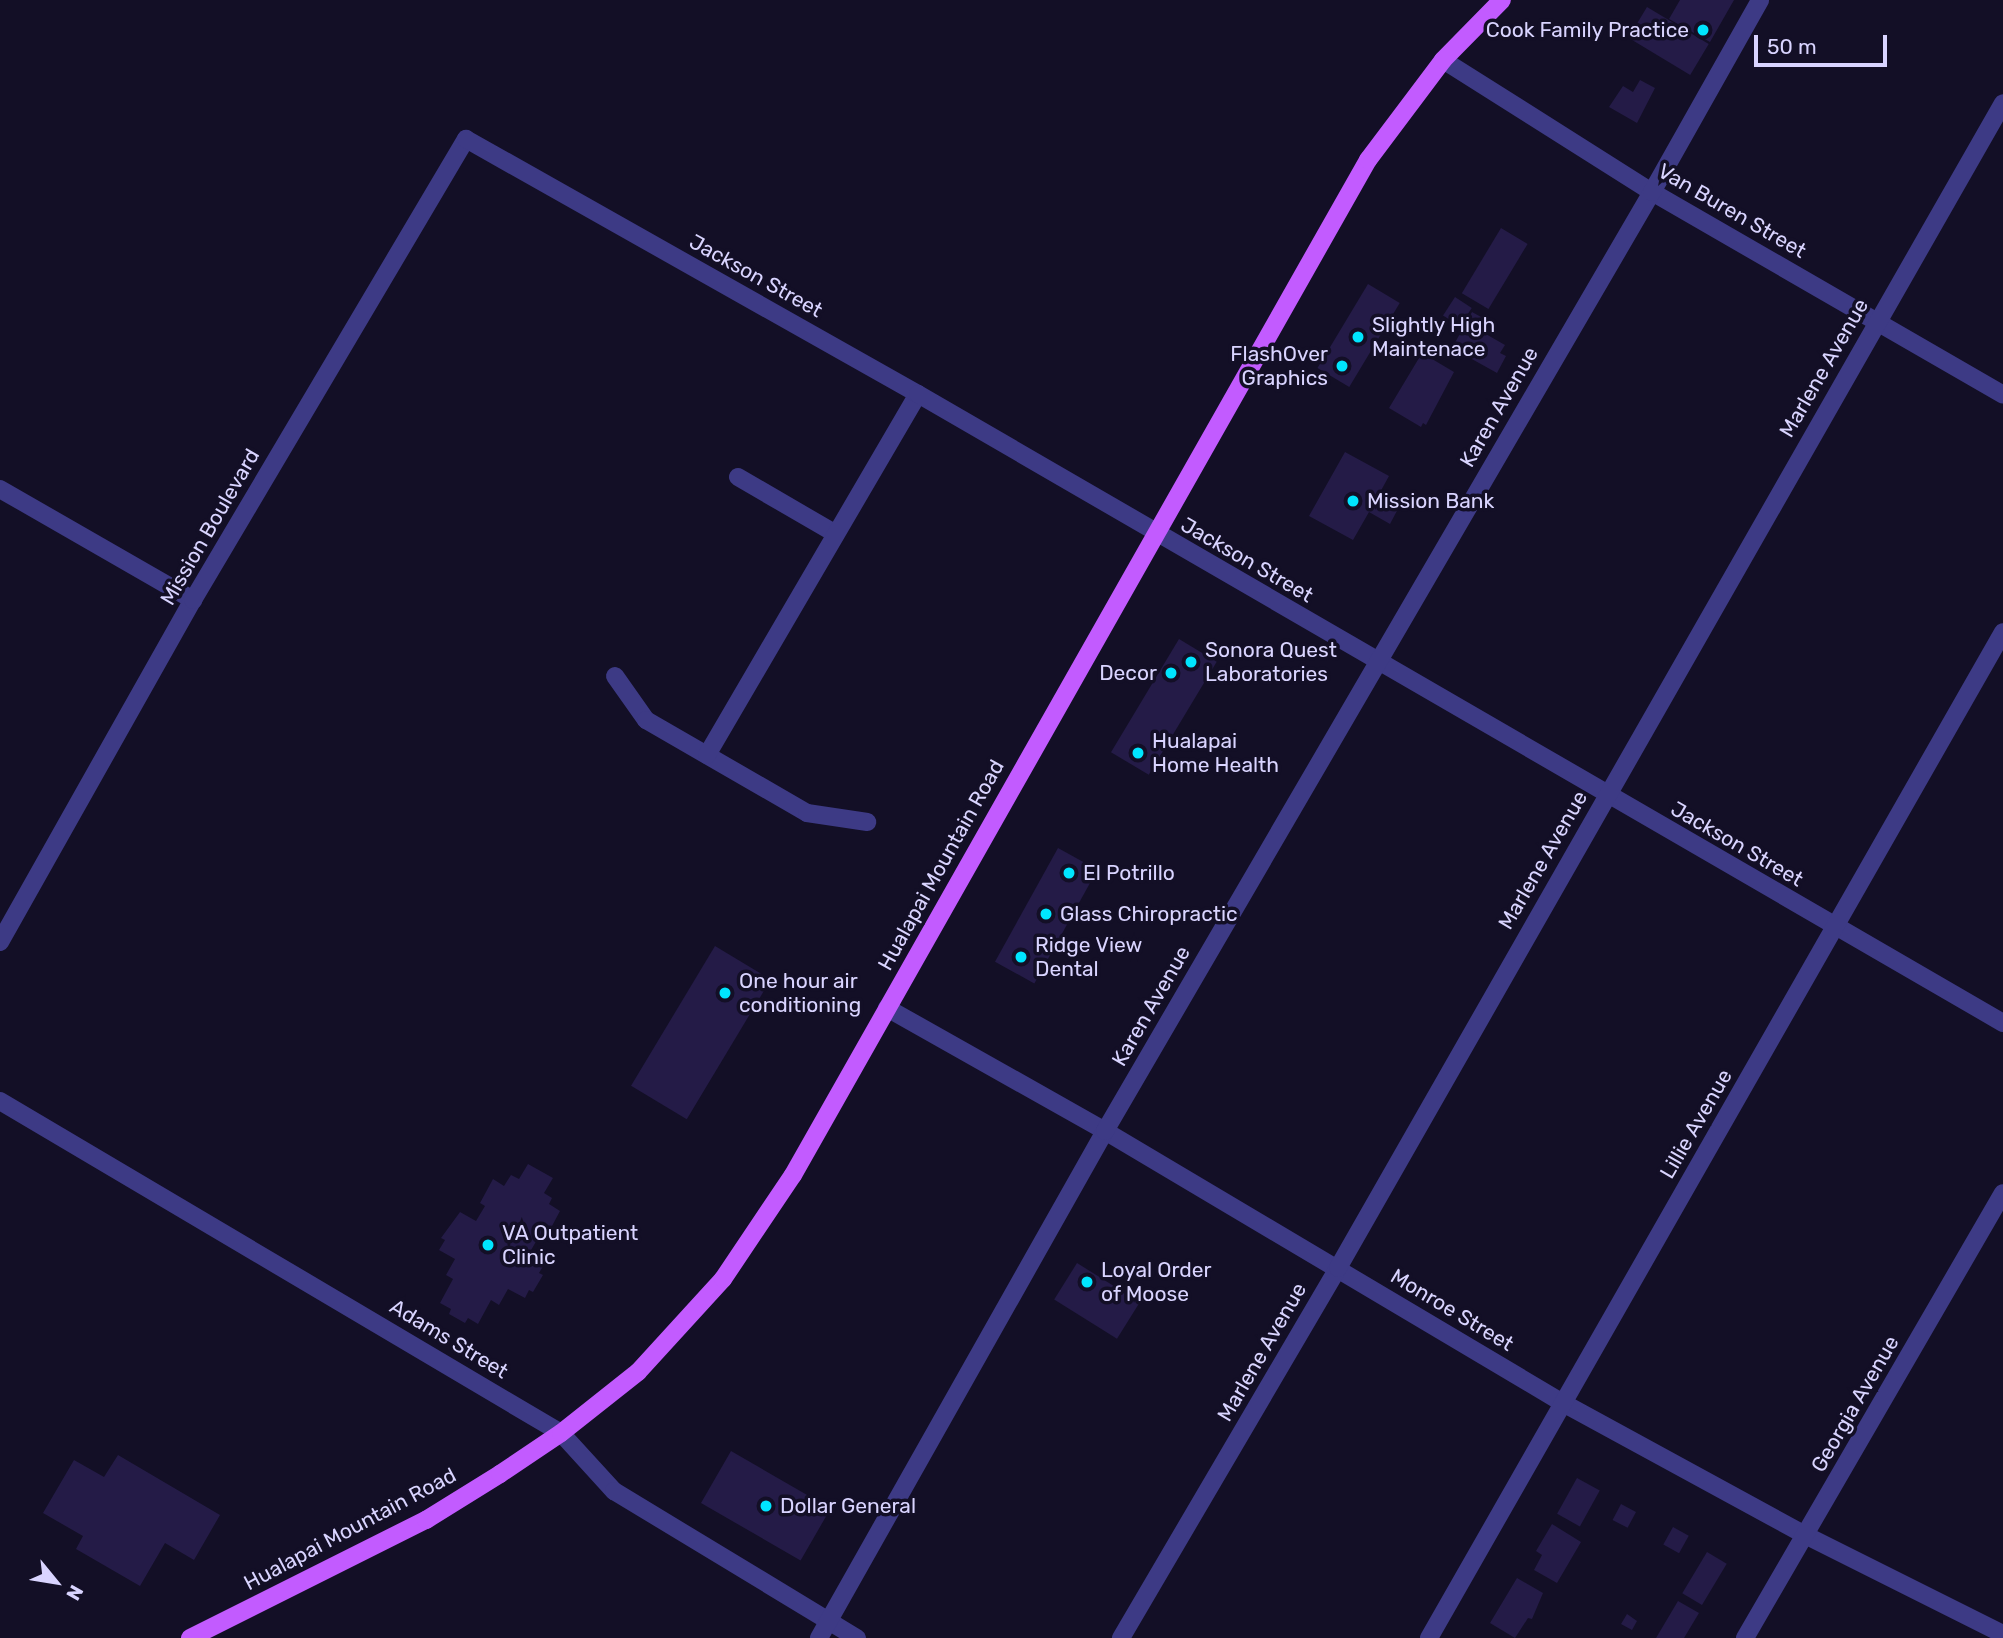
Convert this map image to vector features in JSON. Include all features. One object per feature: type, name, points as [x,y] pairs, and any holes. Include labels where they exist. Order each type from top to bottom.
[{"type":"main road","name":"Hualapai Mountain Road","points":[[190,1638],[426,1520],[561,1433],[638,1372],[723,1279],[793,1175],[1368,160],[1443,60],[1502,0]]},
{"type":"street","name":"Karen Avenue","points":[[818,1638],[1105,1131],[1652,192],[1760,0]]},
{"type":"street","name":"Van Buren Street","points":[[1443,60],[1652,192],[2003,395]]},
{"type":"street","name":"Marlene Avenue","points":[[1121,1638],[1338,1268],[2003,103]]},
{"type":"street","name":"Jackson Street","points":[[466,139],[918,394],[1376,662],[2003,1023]]},
{"type":"street","name":"Mission Boulevard","points":[[0,942],[193,600],[466,139]]},
{"type":"street","points":[[707,755],[918,394]]},
{"type":"street","points":[[738,477],[836,534]]},
{"type":"street","points":[[0,489],[193,600]]},
{"type":"street","name":"Lillie Avenue","points":[[1429,1638],[2003,632]]},
{"type":"street","points":[[615,676],[646,720],[807,813],[867,822]]},
{"type":"street","name":"Monroe Street","points":[[887,1008],[1105,1131],[1563,1403],[1805,1535],[2003,1634]]},
{"type":"street","name":"Adams Street","points":[[0,1101],[561,1433],[614,1491],[857,1638]]},
{"type":"street","name":"Georgia Avenue","points":[[1745,1638],[2003,1193]]},
{"type":"building","name":"Cook Family Practice","points":[[1680,0],[1734,0],[1710,42],[1669,19]]},
{"type":"building","points":[[1647,7],[1709,44],[1690,75],[1628,38]]},
{"type":"building","points":[[1640,80],[1655,88],[1637,123],[1609,107],[1623,86],[1633,92]]},
{"type":"building","points":[[1501,228],[1528,244],[1488,309],[1462,293]]},
{"type":"building","points":[[1368,284],[1400,303],[1349,387],[1318,368]]},
{"type":"building","points":[[1455,297],[1472,308],[1460,326],[1443,315]]},
{"type":"building","points":[[1472,312],[1483,318],[1477,329],[1505,345],[1500,353],[1506,356],[1497,373],[1452,348]]},
{"type":"building","points":[[1422,353],[1454,372],[1426,425],[1423,423],[1421,427],[1389,408]]},
{"type":"building","name":"Mission Bank","points":[[1345,452],[1389,476],[1378,496],[1399,507],[1390,524],[1369,512],[1353,540],[1309,516]]},
{"type":"building","points":[[1179,639],[1217,662],[1149,775],[1111,752]]},
{"type":"building","points":[[1058,848],[1097,870],[1034,984],[995,962]]},
{"type":"building","points":[[715,946],[771,979],[687,1119],[631,1086]]},
{"type":"building","name":"VA Outpatient Clinic","points":[[528,1164],[553,1178],[544,1193],[552,1198],[549,1204],[560,1211],[544,1241],[538,1238],[530,1252],[546,1261],[539,1273],[543,1275],[533,1292],[529,1290],[525,1298],[508,1289],[499,1305],[491,1300],[478,1324],[468,1318],[465,1323],[449,1314],[451,1309],[440,1303],[453,1279],[446,1275],[455,1259],[439,1250],[445,1240],[441,1238],[460,1212],[476,1221],[485,1206],[480,1203],[493,1179],[504,1186],[511,1175],[519,1179]]},
{"type":"building","name":"Loyal Order of Moose","points":[[1077,1263],[1140,1302],[1117,1339],[1054,1299]]},
{"type":"building","name":"Dollar General","points":[[731,1451],[831,1508],[801,1560],[701,1503]]},
{"type":"building","points":[[118,1455],[220,1515],[194,1560],[165,1543],[140,1586],[76,1549],[83,1536],[43,1513],[74,1460],[104,1477]]},
{"type":"building","points":[[1577,1478],[1600,1491],[1580,1526],[1557,1514]]},
{"type":"building","points":[[1621,1504],[1636,1512],[1628,1528],[1613,1520]]},
{"type":"building","points":[[1552,1524],[1581,1542],[1557,1583],[1534,1570],[1542,1555],[1536,1551]]},
{"type":"building","points":[[1673,1527],[1689,1536],[1679,1553],[1663,1544]]},
{"type":"building","points":[[1707,1552],[1727,1564],[1702,1605],[1682,1593]]},
{"type":"building","points":[[1517,1578],[1543,1593],[1532,1619],[1528,1618],[1515,1638],[1490,1623]]},
{"type":"building","points":[[1678,1601],[1699,1613],[1684,1638],[1656,1638]]},
{"type":"building","points":[[1627,1614],[1637,1621],[1632,1630],[1621,1624]]},
{"type":"place","name":"Cook Family Practice","points":[[1703,30]]},
{"type":"place","name":"Slightly High Maintenace","points":[[1358,337]]},
{"type":"place","name":"FlashOver Graphics","points":[[1342,366]]},
{"type":"place","name":"Mission Bank","points":[[1353,501]]},
{"type":"place","name":"Sonora Quest Laboratories","points":[[1191,662]]},
{"type":"place","name":"Decor","points":[[1171,673]]},
{"type":"place","name":"Hualapai Home Health","points":[[1138,753]]},
{"type":"place","name":"El Potrillo","points":[[1069,873]]},
{"type":"place","name":"Glass Chiropractic","points":[[1046,914]]},
{"type":"place","name":"Ridge View Dental","points":[[1021,957]]},
{"type":"place","name":"One hour air conditioning","points":[[725,993]]},
{"type":"place","name":"VA Outpatient Clinic","points":[[488,1245]]},
{"type":"place","name":"Loyal Order of Moose","points":[[1087,1282]]},
{"type":"place","name":"Dollar General","points":[[766,1506]]}]
